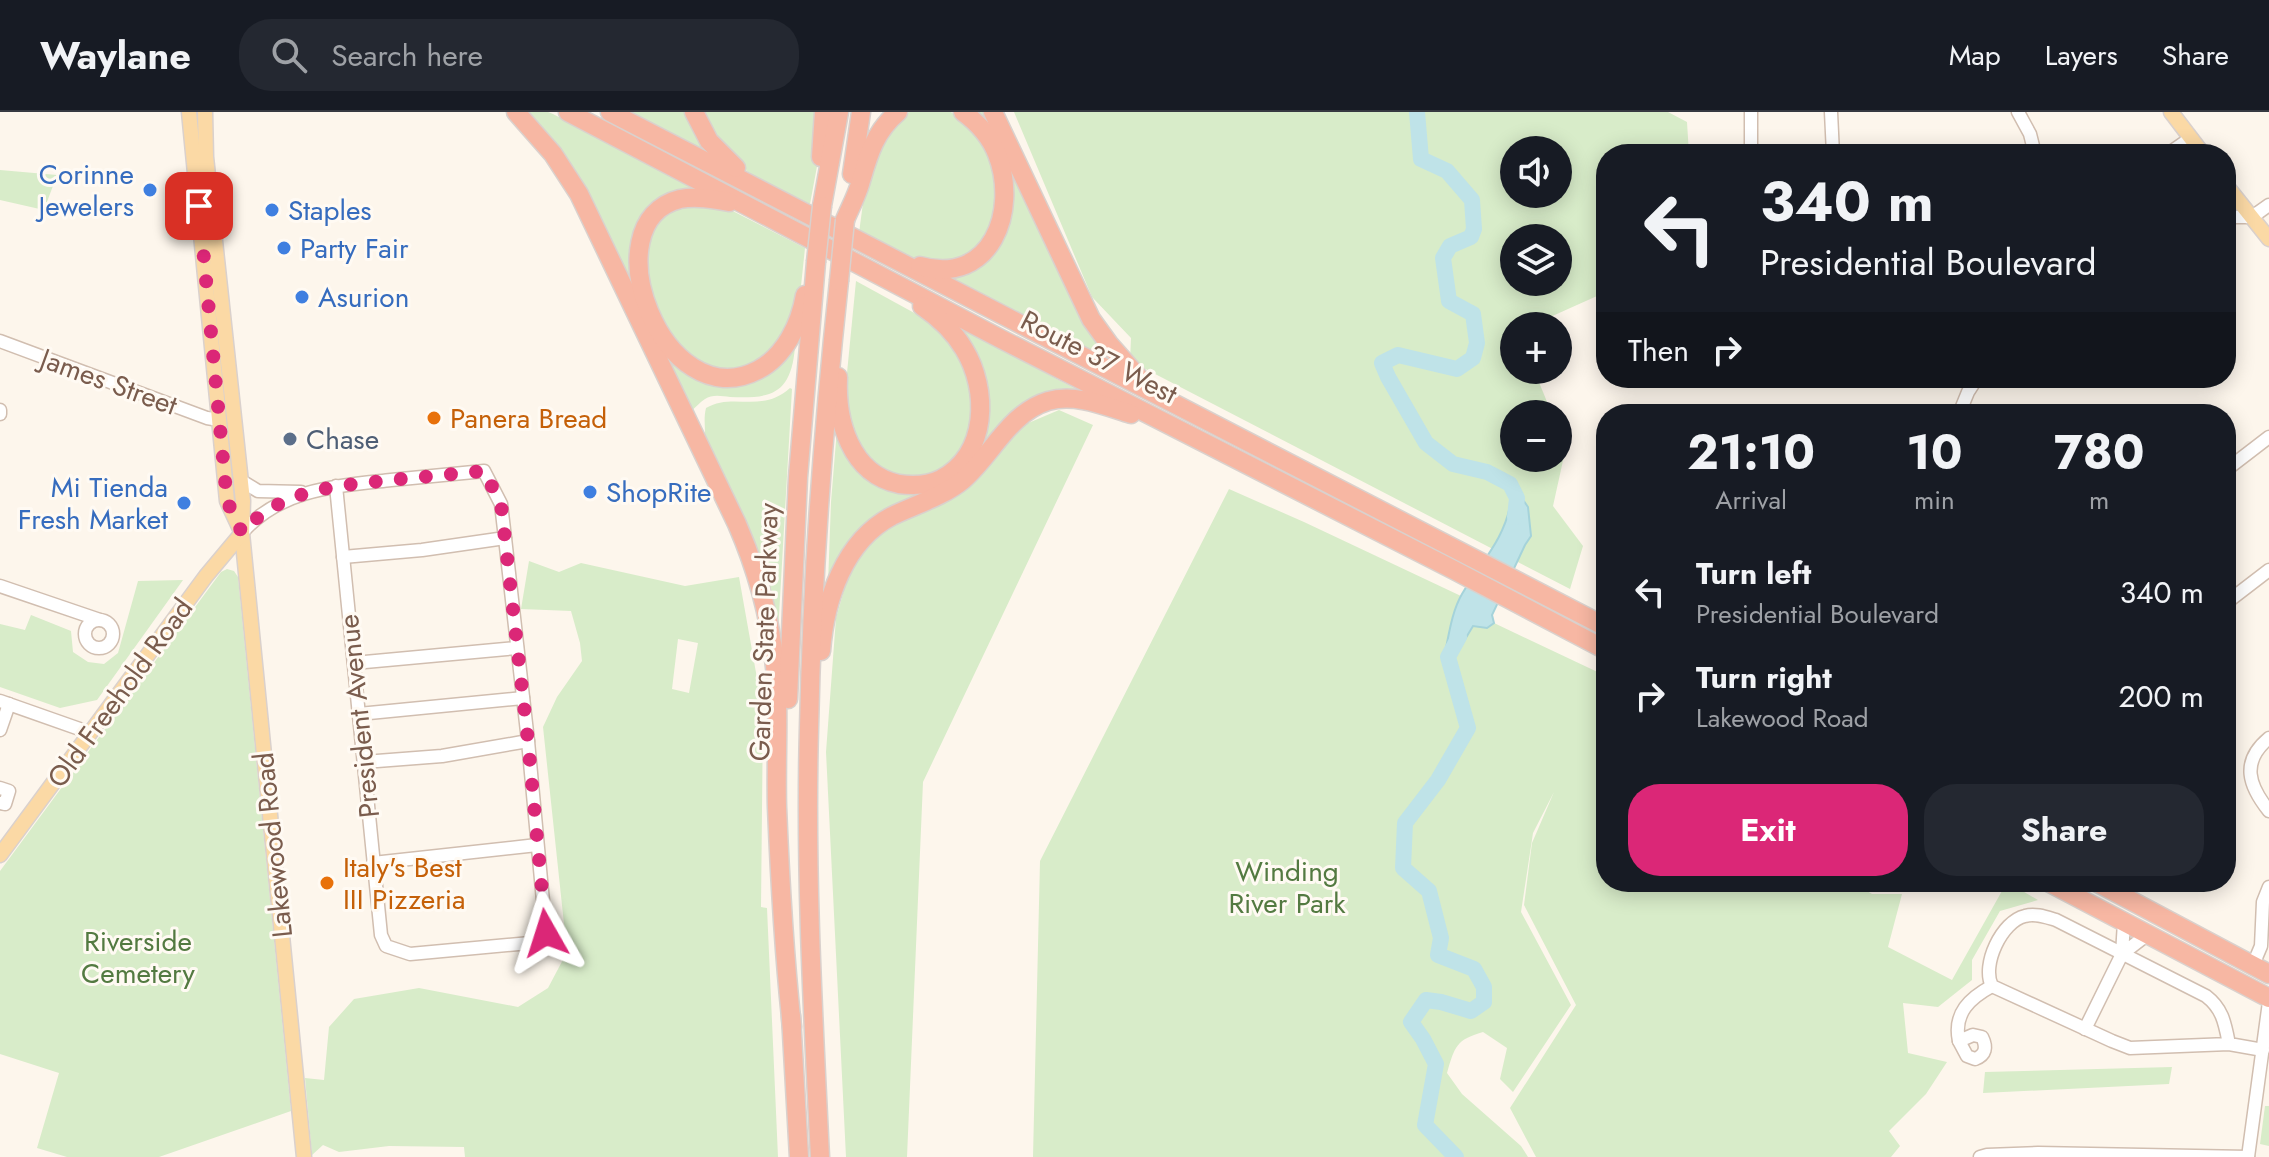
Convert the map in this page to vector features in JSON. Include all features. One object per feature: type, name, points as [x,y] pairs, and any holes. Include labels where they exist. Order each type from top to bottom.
[{"type":"highway","points":[[516,112],[553,154],[579,194],[737,524],[756,574],[769,621],[775,672],[777,804],[792,1027]]},
{"type":"highway","name":"Route 37 West","points":[[568,112],[1174,426],[1458,562]]},
{"type":"highway","name":"Route 37 West","points":[[610,112],[1183,407],[1527,598],[1596,643]]},
{"type":"highway","points":[[694,112],[717,150],[766,192]]},
{"type":"highway","points":[[822,206],[824,112]]},
{"type":"highway","name":"Garden State Parkway","points":[[799,1157],[787,894],[789,648],[798,477],[816,262],[822,206],[839,112]]},
{"type":"highway","name":"Garden State Parkway","points":[[820,1157],[811,959],[808,729],[825,407],[845,220],[861,112]]},
{"type":"highway","points":[[845,220],[868,154],[881,129],[898,112]]},
{"type":"highway","points":[[879,251],[921,267],[940,270],[968,265],[980,258],[992,244],[999,230],[1003,205],[999,161],[986,134],[963,112]]},
{"type":"highway","points":[[993,112],[1096,327],[1134,374],[1183,407]]},
{"type":"highway","points":[[751,207],[697,197],[678,200],[654,215],[642,235],[637,258],[646,300],[660,334],[682,360],[699,372],[720,378],[745,376],[768,365],[785,345],[797,323],[816,262]]},
{"type":"highway","points":[[839,281],[842,337],[838,395],[845,435],[860,460],[879,476],[899,484],[923,484],[948,474],[969,452],[979,425],[980,391],[972,365],[959,341],[899,285]]},
{"type":"highway","points":[[809,878],[823,635],[839,577],[857,545],[884,521],[960,482],[1017,420],[1041,403],[1061,399],[1086,401],[1174,426]]},
{"type":"highway","name":"Route 37 West","points":[[1527,598],[1596,623]]},
{"type":"highway","points":[[2067,892],[2269,1000]]},
{"type":"highway","points":[[2115,892],[2261,970]]},
{"type":"main road","name":"Lakewood Road","points":[[189,112],[227,501],[242,533]]},
{"type":"main road","name":"Lakewood Road","points":[[205,112],[206,157],[243,501],[242,533],[304,1157]]},
{"type":"main road","points":[[2171,112],[2196,144]]},
{"type":"main road","points":[[2236,197],[2269,239]]},
{"type":"main road","name":"Old Freehold Road","points":[[0,855],[206,576],[242,533]]},
{"type":"street","points":[[1751,112],[1751,144]]},
{"type":"street","points":[[1831,112],[1833,144]]},
{"type":"street","points":[[2018,112],[2032,144]]},
{"type":"street","points":[[2182,144],[2191,138]]},
{"type":"street","points":[[2236,217],[2252,217],[2269,205]]},
{"type":"street","name":"James Street","points":[[0,341],[219,420]]},
{"type":"street","points":[[2236,462],[2269,437]]},
{"type":"street","points":[[242,533],[253,519],[275,504],[336,486],[484,471],[501,504],[537,845],[373,863]]},
{"type":"street","points":[[240,480],[258,491],[308,492]]},
{"type":"street","name":"President Avenue","points":[[336,486],[373,863],[381,935],[386,946],[410,954],[541,942],[546,933],[537,845]]},
{"type":"street","points":[[343,557],[505,538]]},
{"type":"street","points":[[2236,595],[2269,570]]},
{"type":"street","points":[[0,586],[100,620]]},
{"type":"street","points":[[354,663],[517,648]]},
{"type":"street","points":[[359,714],[523,698]]},
{"type":"street","points":[[0,730],[4,703],[91,733]]},
{"type":"street","points":[[2269,738],[2256,753],[2251,775],[2254,790],[2269,811]]},
{"type":"street","points":[[364,762],[442,756],[528,741]]},
{"type":"street","points":[[0,788],[9,791],[5,804],[0,803]]},
{"type":"street","points":[[2261,970],[2263,902],[2269,887]]},
{"type":"street","points":[[2229,1044],[2224,1017],[2213,1001],[2056,920],[2035,914],[2016,920],[2002,935],[1994,950],[1988,973],[1992,986],[2130,1048],[2229,1044],[2263,1050]]},
{"type":"street","points":[[2085,1029],[2122,954],[2124,922]]},
{"type":"street","points":[[2122,954],[2148,934]]},
{"type":"street","points":[[1959,1041],[1962,1011],[1975,995],[1992,986]]},
{"type":"street","points":[[1980,1157],[2038,1153],[2248,1157],[2269,1000]]},
{"type":"green space","points":[[529,112],[553,114],[702,192],[651,210],[644,308],[715,383],[795,347],[784,384],[777,390],[758,396],[711,396],[690,412],[546,133]]},
{"type":"green space","points":[[630,112],[689,112],[711,154]]},
{"type":"green space","points":[[700,112],[820,112],[818,161],[810,204],[764,182],[742,167],[724,150]]},
{"type":"green space","points":[[909,112],[951,112],[980,135],[996,172],[994,228],[963,262],[914,260],[859,233],[867,173],[873,153]]},
{"type":"green space","points":[[972,112],[986,112],[1092,334],[1108,361],[940,274],[958,272],[1009,208]]},
{"type":"green space","points":[[1014,112],[1668,112],[1687,122],[1688,144],[1596,144],[1596,296],[1561,312],[1500,312],[1500,384],[1540,384],[1546,400],[1500,400],[1500,472],[1560,472],[1553,506],[1583,546],[1570,589],[1130,361],[1131,338],[1092,297]]},
{"type":"green space","points":[[0,170],[57,175],[44,210],[0,200]]},
{"type":"green space","points":[[719,204],[805,248],[794,317],[767,359],[726,373],[682,352],[656,310],[644,255],[652,227],[679,205]]},
{"type":"green space","points":[[856,281],[938,326],[969,372],[974,400],[972,433],[959,457],[937,474],[912,479],[890,475],[871,462],[854,439],[846,411]]},
{"type":"green space","points":[[960,328],[1091,397],[1063,394],[972,464],[883,516],[828,584],[837,429],[851,456],[924,489],[981,440]]},
{"type":"green space","points":[[790,388],[778,633],[705,444],[705,417],[706,408],[716,404],[768,400]]},
{"type":"green space","points":[[1059,410],[1093,425],[923,782],[907,1157],[846,1157],[826,752],[836,618],[850,569],[882,531],[962,493],[1026,424]]},
{"type":"green space","name":"Winding River Park","points":[[1229,489],[1461,596],[1454,615],[1453,660],[1473,625],[1487,628],[1494,623],[1596,671],[1596,892],[1902,894],[1888,947],[1952,980],[2001,892],[2024,892],[2038,900],[2000,911],[1972,960],[1972,980],[1938,1007],[1903,1003],[1908,1053],[1947,1062],[1926,1094],[1889,1131],[1900,1146],[1891,1157],[1536,1157],[1510,1108],[1576,1005],[1524,905],[1532,843],[1554,792],[1533,833],[1521,912],[1571,1005],[1513,1092],[1500,1079],[1507,1048],[1483,1032],[1458,1045],[1447,1073],[1462,1094],[1521,1146],[1528,1157],[1033,1157],[1040,861]]},
{"type":"green space","points":[[529,561],[559,572],[581,563],[685,586],[739,577],[763,712],[761,907],[767,908],[778,1157],[465,1157],[464,1147],[389,1146],[339,1152],[323,1145],[312,1155],[305,1078],[324,1080],[329,1027],[354,999],[419,988],[518,1007],[548,988],[567,952],[543,727],[557,697],[582,661],[580,643],[571,611],[521,609]],"holes":[[[678,639],[698,643],[689,693],[672,689]]]},
{"type":"green space","name":"Riverside Cemetery","points":[[227,569],[234,571],[238,577],[291,1111],[159,1157],[67,1157],[37,1148],[59,1073],[0,1054],[0,871],[221,572]]},
{"type":"green space","points":[[183,580],[97,700],[60,708],[0,687],[0,624],[25,630],[31,615],[71,631],[73,652],[88,662],[104,664],[118,653],[138,581]]},
{"type":"green space","points":[[2172,1067],[2169,1084],[1983,1093],[1985,1072]]},
{"type":"green space","points":[[2265,1106],[2269,1106],[2269,1146],[2260,1144]]},
{"type":"water","points":[[1521,497],[1528,507],[1531,536],[1492,615],[1494,623],[1487,628],[1473,626],[1452,661],[1445,653],[1459,601],[1498,539],[1511,501]]},
{"type":"waterway","points":[[1417,112],[1421,159],[1447,171],[1472,200],[1474,229],[1471,237],[1450,246],[1443,258],[1449,301],[1473,314],[1477,343],[1473,358],[1457,369],[1398,355],[1382,363],[1426,443],[1453,464],[1487,472],[1510,484],[1517,498],[1515,517]]},
{"type":"waterway","points":[[1456,1157],[1425,1125],[1436,1064],[1411,1022],[1426,1000],[1471,1011],[1484,1002],[1484,987],[1474,969],[1438,955],[1441,938],[1429,891],[1403,868],[1405,823],[1438,780],[1468,728],[1448,657],[1459,637]]},
{"type":"place","name":"Corinne Jewelers","points":[[150,190]]},
{"type":"place","name":"Staples","points":[[272,210]]},
{"type":"place","name":"Party Fair","points":[[284,248]]},
{"type":"place","name":"Asurion","points":[[302,297]]},
{"type":"place","name":"Panera Bread","points":[[434,418]]},
{"type":"place","name":"Chase","points":[[290,439]]},
{"type":"place","name":"ShopRite","points":[[590,492]]},
{"type":"place","name":"Mi Tienda Fresh Market","points":[[184,503]]},
{"type":"place","name":"Italy's Best III Pizzeria","points":[[327,883]]},
{"type":"route","points":[[199,206],[227,501],[242,533],[253,519],[275,504],[336,486],[484,471],[491,482],[501,504],[546,933]]}]
